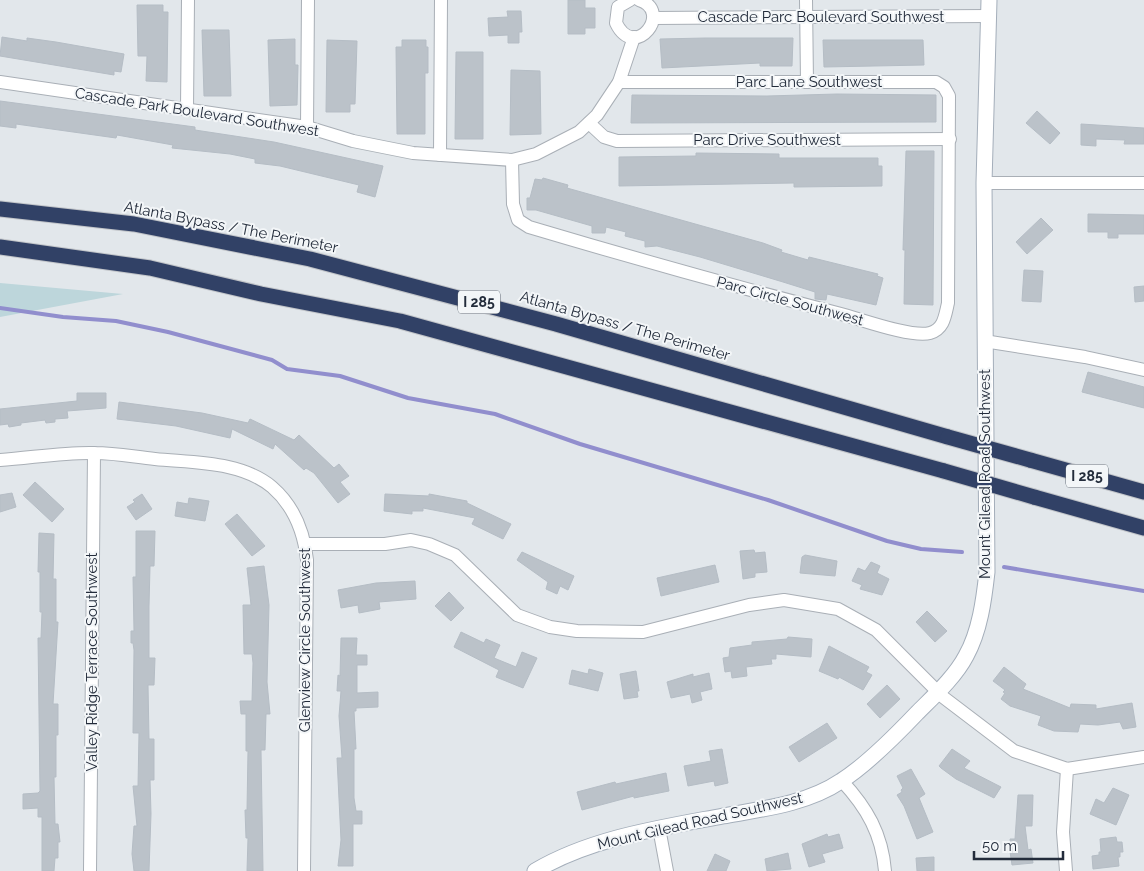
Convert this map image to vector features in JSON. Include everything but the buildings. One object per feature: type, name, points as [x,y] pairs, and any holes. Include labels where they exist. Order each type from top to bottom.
[{"type":"highway","name":"Atlanta Bypass / The Perimeter","points":[[0,209],[134,224],[310,259],[520,314],[1144,492]]},
{"type":"highway","name":"I 285","points":[[0,247],[150,268],[261,294],[400,320],[1144,528]]},
{"type":"street","points":[[188,0],[188,109]]},
{"type":"street","points":[[307,127],[308,0]]},
{"type":"street","points":[[440,155],[441,0]]},
{"type":"street","points":[[630,0],[618,8],[615,18],[620,30],[634,38],[639,37],[651,28],[654,18],[647,4],[639,0]]},
{"type":"street","points":[[806,0],[807,82]]},
{"type":"street","name":"Mount Gilead Road Southwest","points":[[535,871],[577,851],[659,828],[774,807],[816,794],[842,781],[901,730],[938,692],[966,657],[974,638],[985,589],[987,538],[984,183],[989,0]]},
{"type":"street","name":"Cascade Parc Boulevard Southwest","points":[[654,18],[989,16]]},
{"type":"street","name":"Cascade Park Boulevard Southwest","points":[[0,82],[307,127],[353,140],[413,153],[512,160],[536,154],[579,132],[588,124],[597,115],[619,82],[634,38]]},
{"type":"street","name":"Parc Lane Southwest","points":[[619,82],[936,82],[944,87],[949,96],[950,139]]},
{"type":"street","name":"Parc Drive Southwest","points":[[588,124],[604,137],[617,141],[950,139]]},
{"type":"street","name":"Parc Circle Southwest","points":[[512,160],[513,204],[518,220],[529,227],[745,289],[899,330],[928,334],[938,330],[943,324],[948,303],[950,139]]},
{"type":"street","points":[[984,183],[1144,183]]},
{"type":"street","points":[[984,341],[1085,357],[1144,370]]},
{"type":"street","name":"Glenview Circle Southwest","points":[[0,460],[94,453],[226,467],[252,475],[271,487],[287,503],[299,523],[305,544],[304,871]]},
{"type":"street","name":"Valley Ridge Terrace Southwest","points":[[90,871],[94,453]]},
{"type":"street","points":[[305,544],[384,544],[411,540],[428,544],[455,555],[517,615],[550,627],[577,631],[643,632],[749,605],[784,600],[838,609],[876,630],[938,692],[988,734],[1014,751],[1066,769],[1144,757]]},
{"type":"street","points":[[1066,769],[1063,832],[1066,871]]},
{"type":"street","points":[[842,781],[859,800],[872,820],[881,844],[885,871]]},
{"type":"street","points":[[659,828],[667,871]]},
{"type":"shaded area","points":[[0,283],[123,294],[0,317]]},
{"type":"waterway","points":[[0,308],[63,317],[116,321],[168,332],[272,360],[287,369],[340,376],[408,398],[495,414],[580,444],[768,500],[887,541],[921,549],[962,552]]},
{"type":"waterway","points":[[1004,567],[1144,591]]}]
